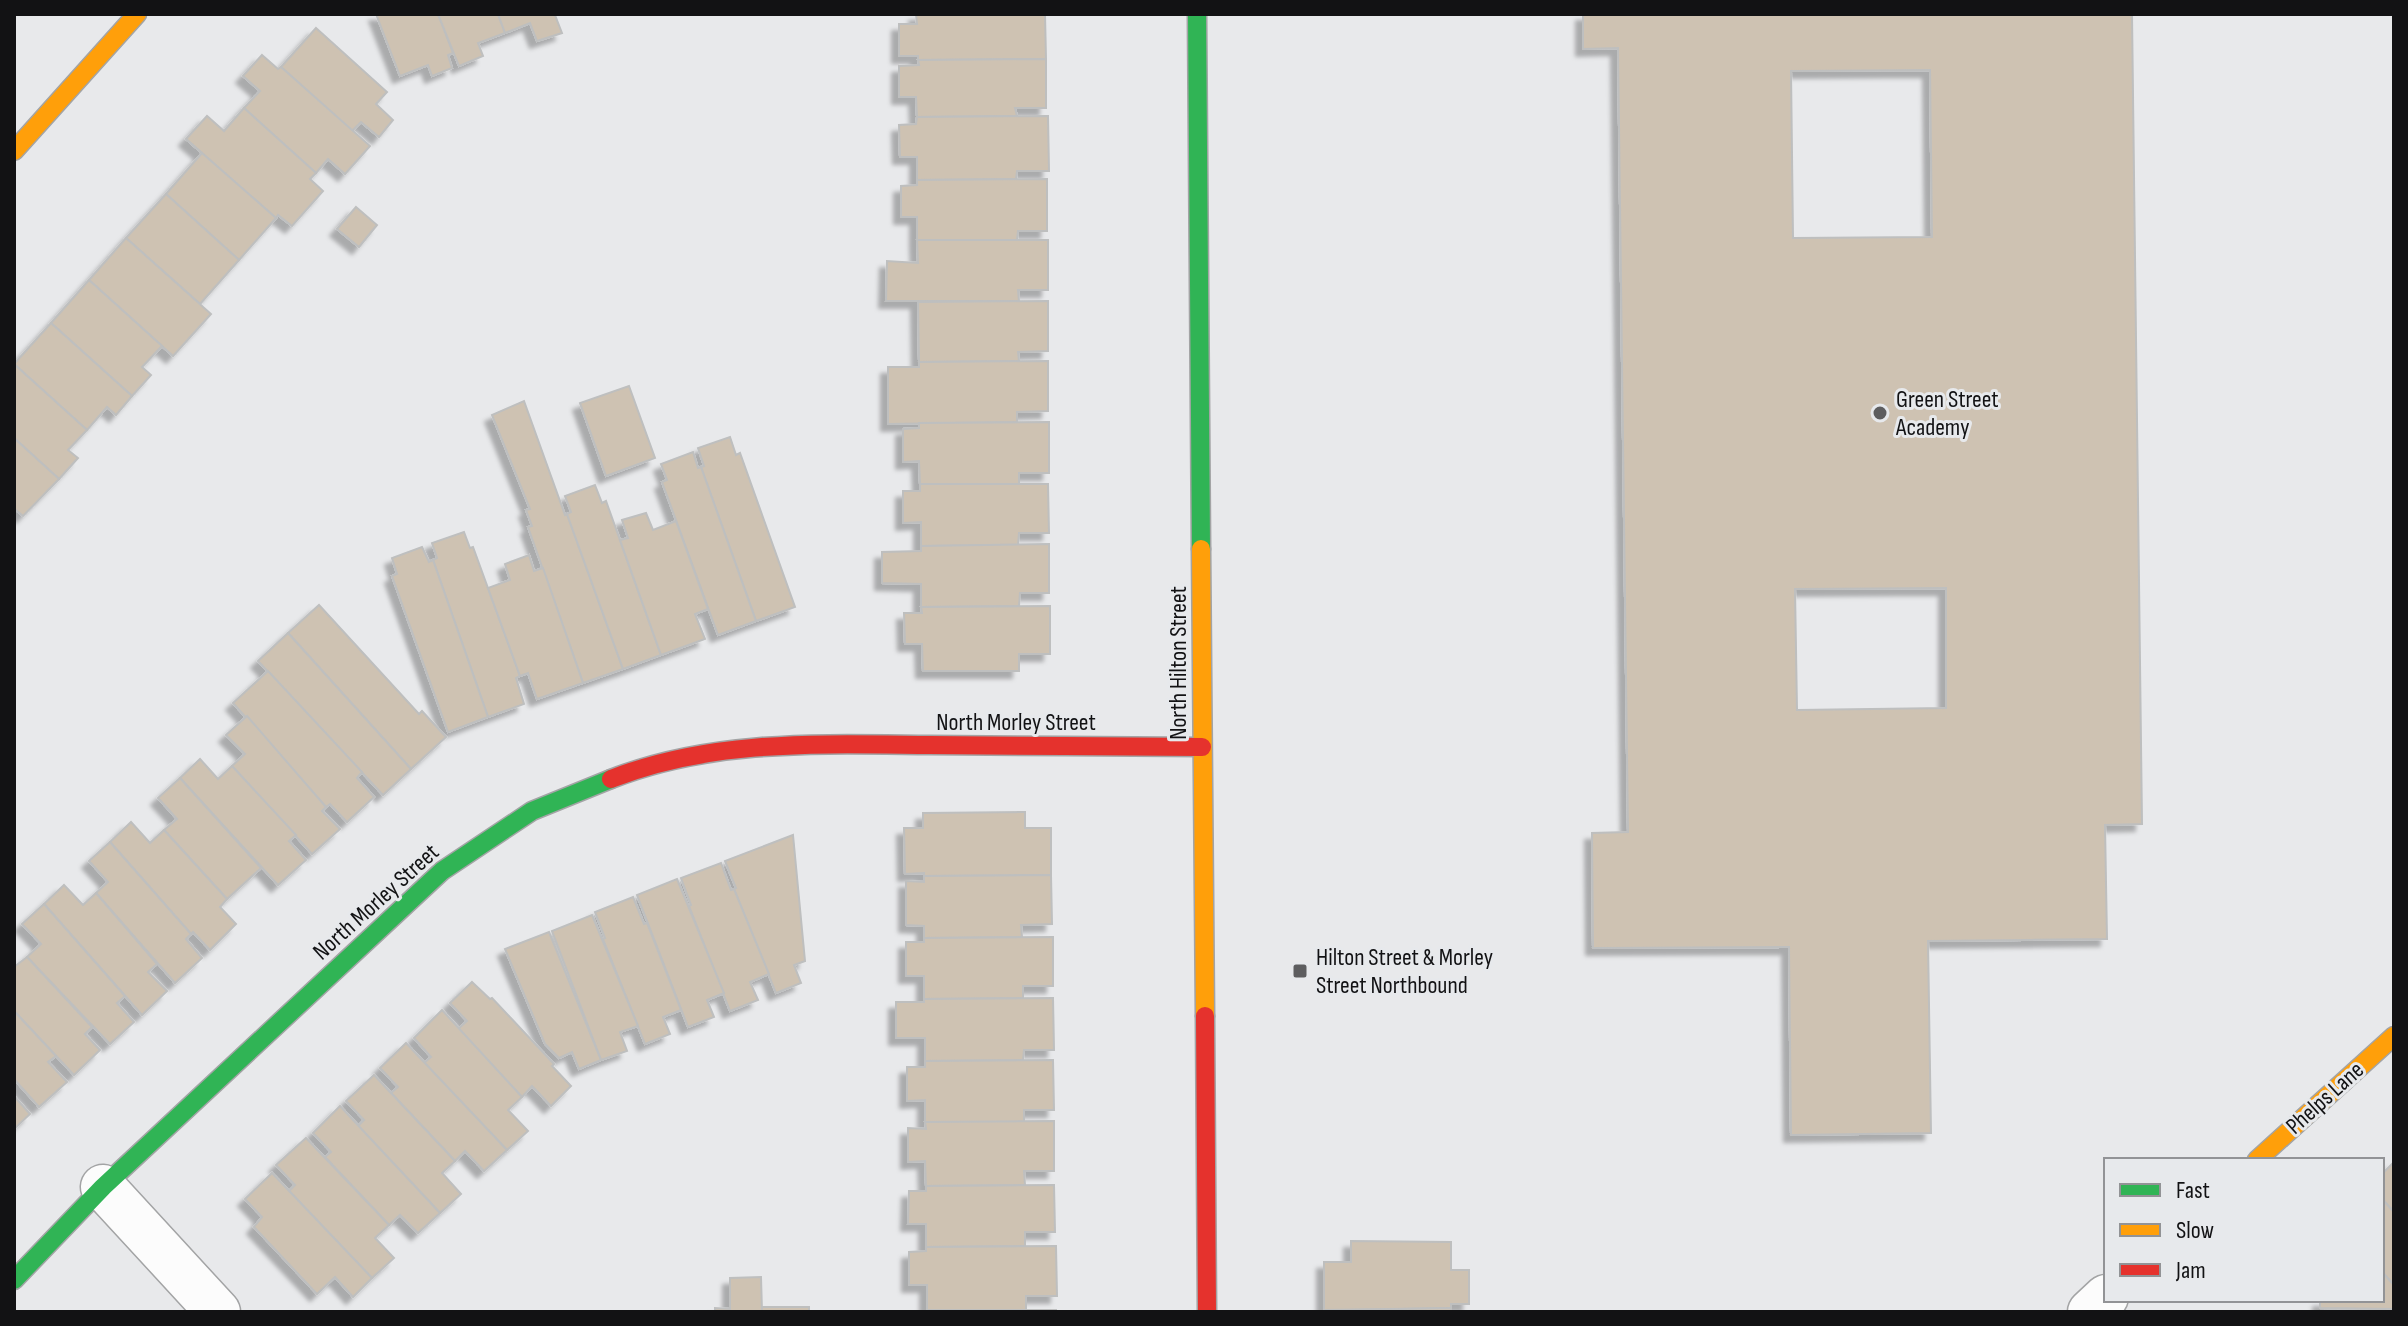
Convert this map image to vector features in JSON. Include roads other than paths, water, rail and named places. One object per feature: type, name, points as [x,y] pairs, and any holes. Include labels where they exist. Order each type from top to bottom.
[{"type":"street","points":[[14,151],[137,14]]},
{"type":"street","name":"North Hilton Street","points":[[1197,14],[1207,1312]]},
{"type":"street","name":"North Morley Street","points":[[14,1280],[103,1187],[442,871],[532,811],[637,769],[726,749],[809,744],[1202,747]]},
{"type":"street","name":"Phelps Lane","points":[[2259,1158],[2394,1036]]},
{"type":"street","points":[[103,1187],[218,1312]]},
{"type":"place","name":"Green Street Academy","points":[[1880,413]]},
{"type":"place","name":"Hilton Street & Morley Street Northbound","points":[[1300,971]]}]
